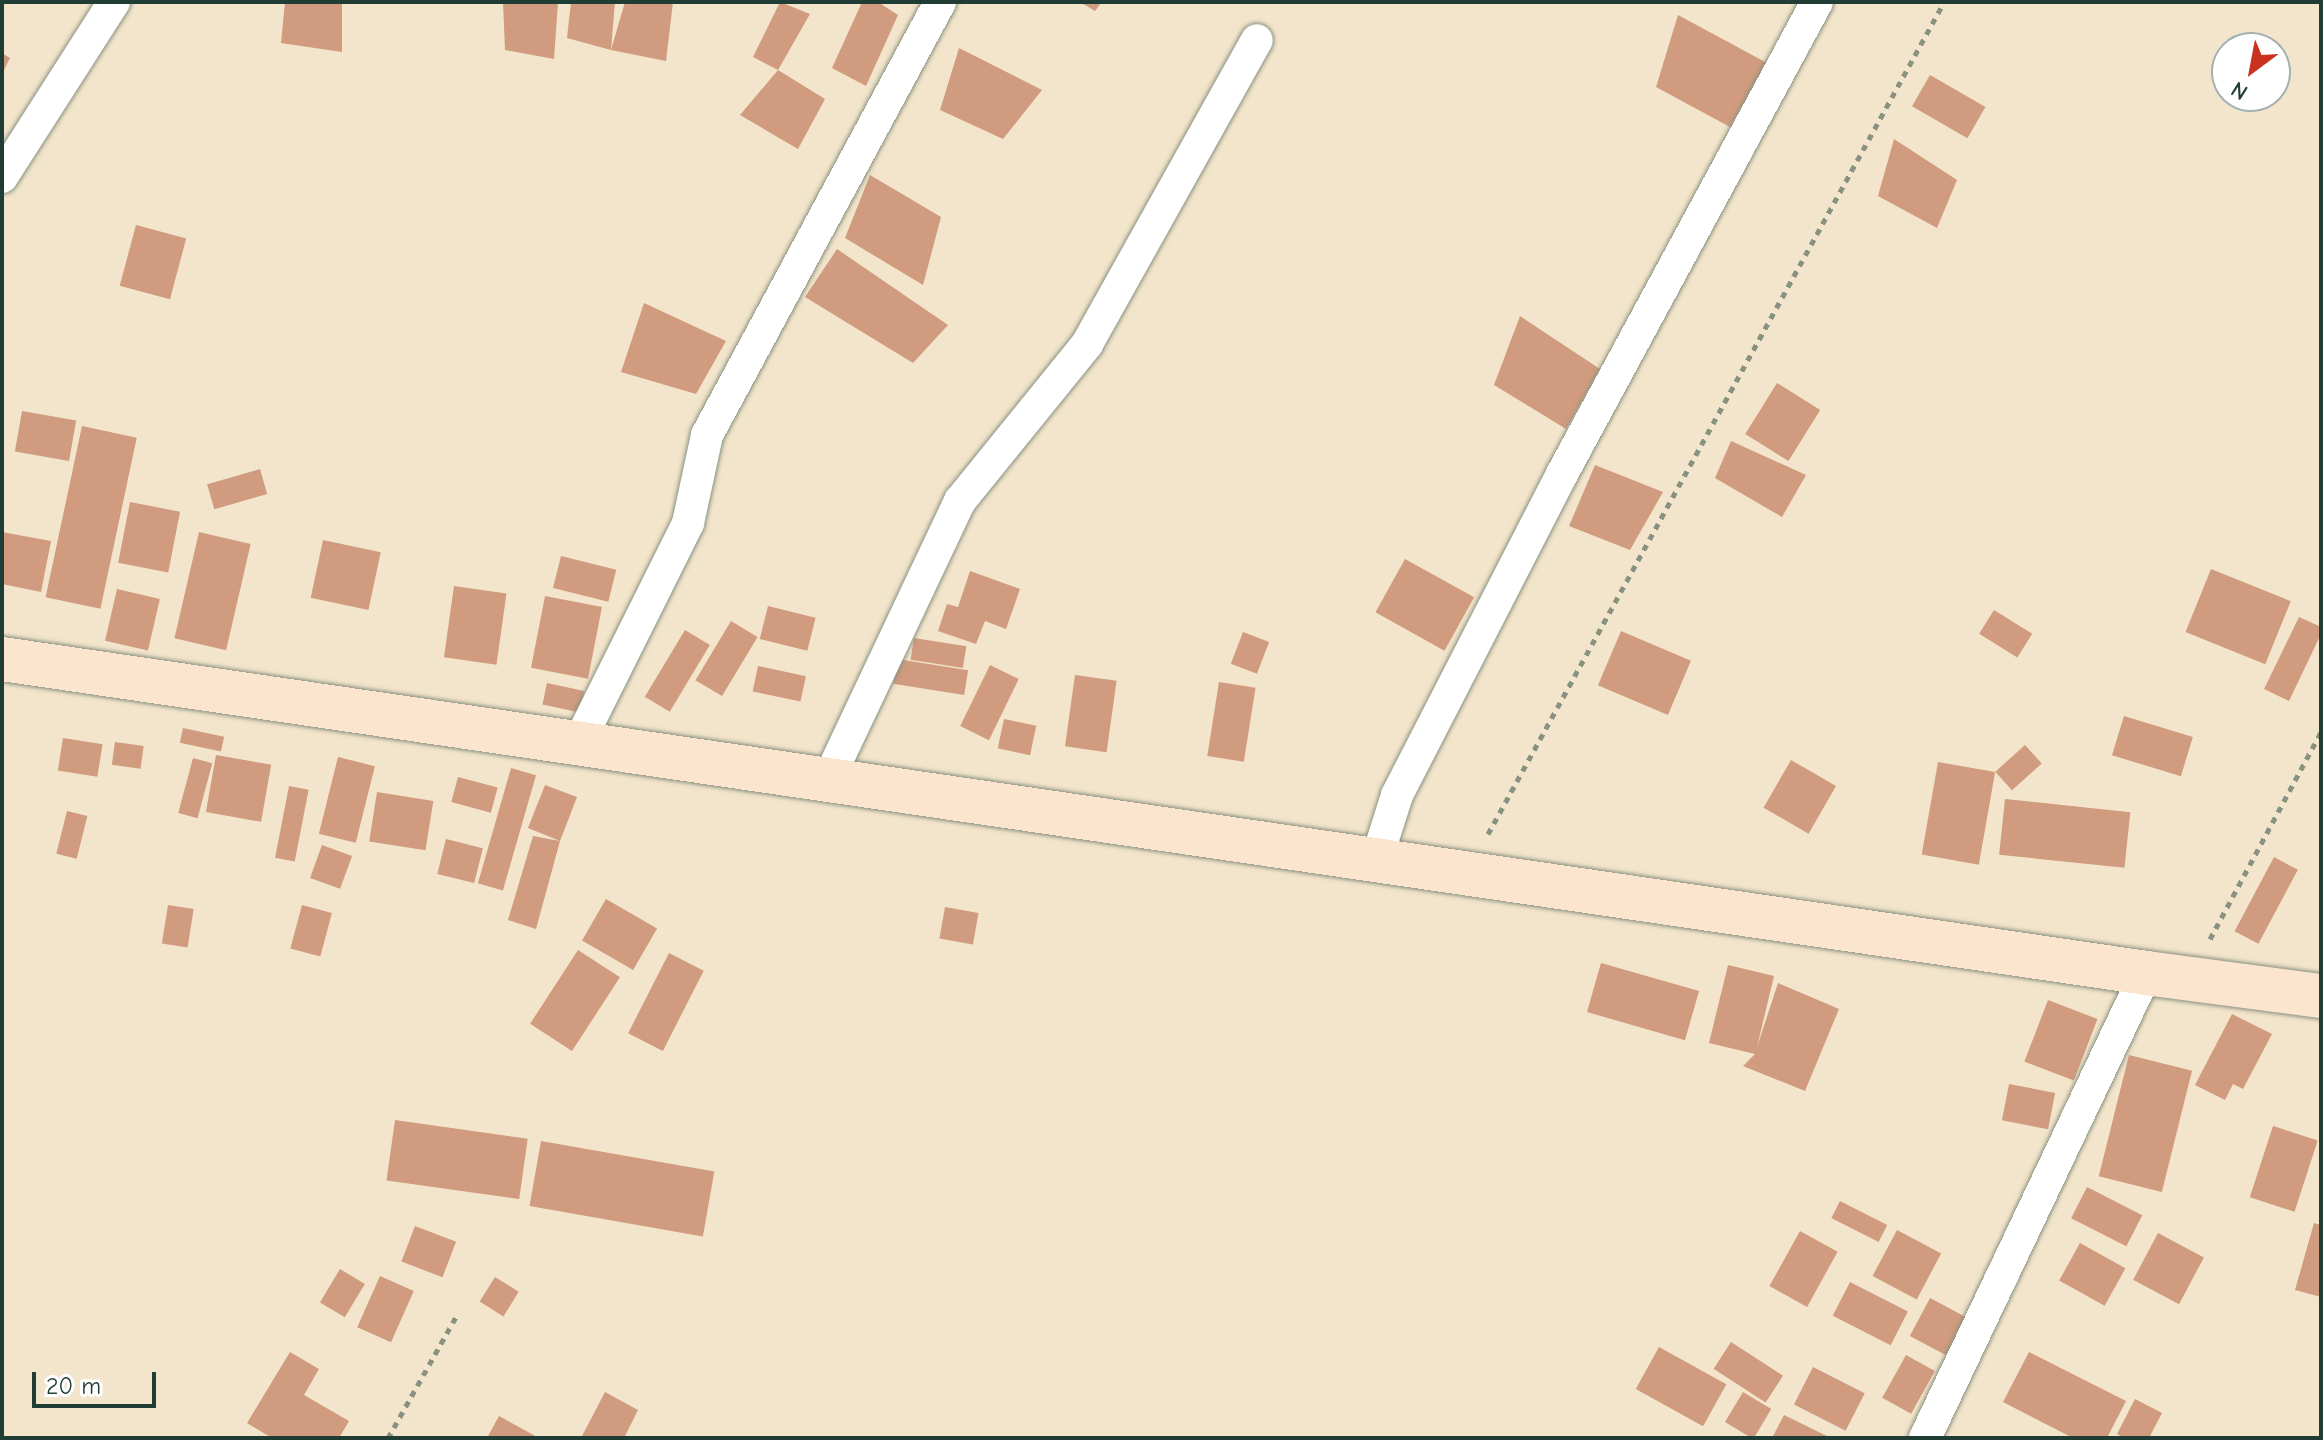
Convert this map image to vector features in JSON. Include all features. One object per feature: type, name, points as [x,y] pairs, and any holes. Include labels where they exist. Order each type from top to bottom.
[{"type":"main road","points":[[2,659],[2321,996]]},
{"type":"street","points":[[2,177],[114,2]]},
{"type":"street","points":[[578,744],[688,523],[707,435],[940,2]]},
{"type":"street","points":[[1376,861],[1397,795],[1569,460],[1817,2]]},
{"type":"street","points":[[828,780],[960,501],[1087,344],[1257,40]]},
{"type":"street","points":[[1925,1438],[2167,976]]},
{"type":"path","points":[[1466,874],[1944,2]]},
{"type":"path","points":[[2167,976],[2321,732]]},
{"type":"path","points":[[388,1438],[457,1315]]},
{"type":"building","points":[[285,2],[342,2],[342,52],[281,43]]},
{"type":"building","points":[[503,2],[558,2],[554,59],[505,50]]},
{"type":"building","points":[[571,2],[615,2],[611,50],[567,38]]},
{"type":"building","points":[[625,2],[673,2],[666,61],[611,50]]},
{"type":"building","points":[[780,2],[810,14],[778,70],[753,57]]},
{"type":"building","points":[[862,2],[878,2],[898,15],[866,86],[832,68]]},
{"type":"building","points":[[1080,2],[1102,2],[1095,11]]},
{"type":"building","points":[[1678,15],[1767,63],[1730,127],[1656,87]]},
{"type":"building","points":[[959,48],[1042,90],[1003,139],[940,110]]},
{"type":"building","points":[[2,53],[10,58],[2,74]]},
{"type":"building","points":[[778,70],[825,99],[798,149],[740,115]]},
{"type":"building","points":[[1930,75],[1985,107],[1967,138],[1912,106]]},
{"type":"building","points":[[1894,139],[1957,180],[1937,228],[1878,196]]},
{"type":"building","points":[[870,175],[941,217],[923,285],[845,238]]},
{"type":"building","points":[[136,225],[186,238],[170,299],[120,286]]},
{"type":"building","points":[[837,249],[948,325],[913,363],[805,297]]},
{"type":"building","points":[[644,303],[726,341],[696,394],[621,372]]},
{"type":"building","points":[[1520,316],[1600,369],[1566,429],[1494,385]]},
{"type":"building","points":[[1777,383],[1820,410],[1788,461],[1745,434]]},
{"type":"building","points":[[22,411],[76,421],[69,461],[15,451]]},
{"type":"building","points":[[82,426],[137,438],[100,609],[46,597]]},
{"type":"building","points":[[1731,441],[1806,475],[1782,517],[1715,478]]},
{"type":"building","points":[[1595,465],[1663,492],[1630,550],[1569,526]]},
{"type":"building","points":[[260,469],[267,494],[214,509],[207,484]]},
{"type":"building","points":[[130,502],[180,512],[168,573],[118,563]]},
{"type":"building","points":[[2,532],[51,541],[41,592],[2,584]]},
{"type":"building","points":[[199,532],[251,544],[226,650],[174,638]]},
{"type":"building","points":[[323,540],[381,552],[368,610],[311,598]]},
{"type":"building","points":[[561,556],[616,570],[608,602],[553,588]]},
{"type":"building","points":[[1405,559],[1474,597],[1445,651],[1375,612]]},
{"type":"building","points":[[2211,569],[2291,601],[2265,664],[2186,632]]},
{"type":"building","points":[[970,571],[1020,589],[1006,629],[985,621],[976,644],[938,631],[947,604],[958,607]]},
{"type":"building","points":[[454,586],[506,593],[496,665],[444,657]]},
{"type":"building","points":[[117,589],[160,599],[148,651],[105,641]]},
{"type":"building","points":[[545,596],[602,607],[588,679],[531,668]]},
{"type":"building","points":[[768,606],[816,618],[807,651],[760,639]]},
{"type":"building","points":[[1994,610],[2032,634],[2017,658],[1979,634]]},
{"type":"building","points":[[2299,617],[2321,627],[2321,634],[2289,701],[2264,689]]},
{"type":"building","points":[[731,621],[758,637],[722,696],[695,680]]},
{"type":"building","points":[[685,630],[710,645],[670,712],[645,697]]},
{"type":"building","points":[[1621,631],[1691,661],[1668,715],[1598,685]]},
{"type":"building","points":[[1243,632],[1269,642],[1257,674],[1231,664]]},
{"type":"building","points":[[914,638],[966,646],[963,668],[911,660]]},
{"type":"building","points":[[897,659],[968,670],[964,695],[893,684]]},
{"type":"building","points":[[990,665],[1019,679],[989,740],[960,726]]},
{"type":"building","points":[[758,666],[806,676],[801,702],[753,691]]},
{"type":"building","points":[[1075,675],[1117,681],[1107,752],[1065,746]]},
{"type":"building","points":[[1219,682],[1256,688],[1244,762],[1207,756]]},
{"type":"building","points":[[547,683],[584,691],[580,712],[542,705]]},
{"type":"building","points":[[2124,716],[2193,737],[2181,776],[2112,755]]},
{"type":"building","points":[[1004,719],[1036,726],[1030,755],[998,748]]},
{"type":"building","points":[[183,728],[224,737],[221,751],[180,743]]},
{"type":"building","points":[[63,738],[103,744],[97,777],[58,771]]},
{"type":"building","points":[[115,742],[144,746],[141,769],[112,765]]},
{"type":"building","points":[[2025,745],[2042,764],[2012,790],[1995,772]]},
{"type":"building","points":[[216,755],[271,765],[261,822],[206,812]]},
{"type":"building","points":[[338,757],[375,766],[356,843],[319,834]]},
{"type":"building","points":[[193,758],[212,763],[198,818],[178,813]]},
{"type":"building","points":[[1791,760],[1836,786],[1809,834],[1764,808]]},
{"type":"building","points":[[1938,762],[1995,772],[1979,865],[1922,855]]},
{"type":"building","points":[[511,768],[536,775],[503,891],[478,883]]},
{"type":"building","points":[[458,777],[498,788],[491,813],[451,802]]},
{"type":"building","points":[[545,785],[577,797],[560,841],[528,828]]},
{"type":"building","points":[[289,786],[309,790],[295,861],[275,858]]},
{"type":"building","points":[[377,792],[433,801],[425,850],[369,841]]},
{"type":"building","points":[[2005,799],[2130,812],[2124,868],[1999,855]]},
{"type":"building","points":[[67,811],[87,816],[77,859],[56,854]]},
{"type":"building","points":[[533,836],[560,841],[536,929],[508,920]]},
{"type":"building","points":[[446,839],[483,848],[474,883],[437,874]]},
{"type":"building","points":[[322,845],[352,856],[340,889],[310,878]]},
{"type":"building","points":[[2274,857],[2298,870],[2258,944],[2235,931]]},
{"type":"building","points":[[606,899],[657,928],[633,970],[582,941]]},
{"type":"building","points":[[168,905],[194,909],[188,948],[162,944]]},
{"type":"building","points":[[302,905],[332,913],[320,956],[290,948]]},
{"type":"building","points":[[945,907],[978,913],[973,944],[939,939]]},
{"type":"building","points":[[578,950],[620,977],[572,1051],[530,1024]]},
{"type":"building","points":[[669,953],[704,971],[663,1051],[628,1033]]},
{"type":"building","points":[[1601,963],[1699,991],[1685,1040],[1587,1012]]},
{"type":"building","points":[[1728,965],[1774,976],[1757,1047],[1778,983],[1839,1009],[1805,1091],[1743,1066],[1755,1054],[1709,1043]]},
{"type":"building","points":[[2048,1000],[2097,1019],[2074,1081],[2024,1062]]},
{"type":"building","points":[[2232,1014],[2272,1034],[2243,1089],[2233,1084],[2225,1100],[2195,1085]]},
{"type":"building","points":[[2129,1055],[2192,1071],[2162,1192],[2099,1176]]},
{"type":"building","points":[[2009,1084],[2055,1093],[2048,1129],[2002,1120]]},
{"type":"building","points":[[395,1120],[528,1139],[519,1199],[387,1180]]},
{"type":"building","points":[[2273,1126],[2318,1141],[2295,1212],[2250,1197]]},
{"type":"building","points":[[541,1141],[714,1172],[703,1237],[530,1206]]},
{"type":"building","points":[[2087,1187],[2142,1215],[2126,1246],[2071,1218]]},
{"type":"building","points":[[1840,1201],[1887,1225],[1879,1242],[1831,1218]]},
{"type":"building","points":[[2314,1223],[2321,1225],[2321,1297],[2295,1290]]},
{"type":"building","points":[[415,1226],[456,1242],[442,1277],[401,1261]]},
{"type":"building","points":[[1897,1230],[1941,1253],[1917,1299],[1873,1276]]},
{"type":"building","points":[[1800,1231],[1838,1252],[1807,1307],[1769,1286]]},
{"type":"building","points":[[2158,1233],[2204,1257],[2179,1304],[2133,1280]]},
{"type":"building","points":[[2080,1243],[2125,1268],[2105,1306],[2059,1281]]},
{"type":"building","points":[[340,1269],[365,1284],[345,1317],[320,1302]]},
{"type":"building","points":[[380,1276],[414,1291],[391,1342],[357,1327]]},
{"type":"building","points":[[495,1277],[519,1292],[503,1316],[480,1302]]},
{"type":"building","points":[[1850,1282],[1908,1312],[1891,1345],[1833,1316]]},
{"type":"building","points":[[1930,1298],[1966,1317],[1946,1355],[1910,1336]]},
{"type":"building","points":[[1731,1342],[1783,1376],[1766,1403],[1714,1369]]},
{"type":"building","points":[[1659,1347],[1726,1384],[1703,1426],[1636,1389]]},
{"type":"building","points":[[290,1352],[319,1369],[304,1395],[349,1421],[339,1438],[272,1438],[247,1423]]},
{"type":"building","points":[[2029,1352],[2126,1401],[2107,1438],[2073,1438],[2003,1402]]},
{"type":"building","points":[[1906,1355],[1935,1371],[1911,1414],[1882,1398]]},
{"type":"building","points":[[1813,1367],[1865,1393],[1846,1431],[1794,1404]]},
{"type":"building","points":[[605,1392],[638,1410],[624,1438],[581,1438]]},
{"type":"building","points":[[1743,1392],[1771,1409],[1754,1438],[1725,1422]]},
{"type":"building","points":[[2135,1399],[2162,1413],[2149,1438],[2124,1438],[2117,1434]]},
{"type":"building","points":[[1784,1415],[1831,1438],[1772,1438]]},
{"type":"building","points":[[499,1416],[539,1438],[487,1438]]}]
